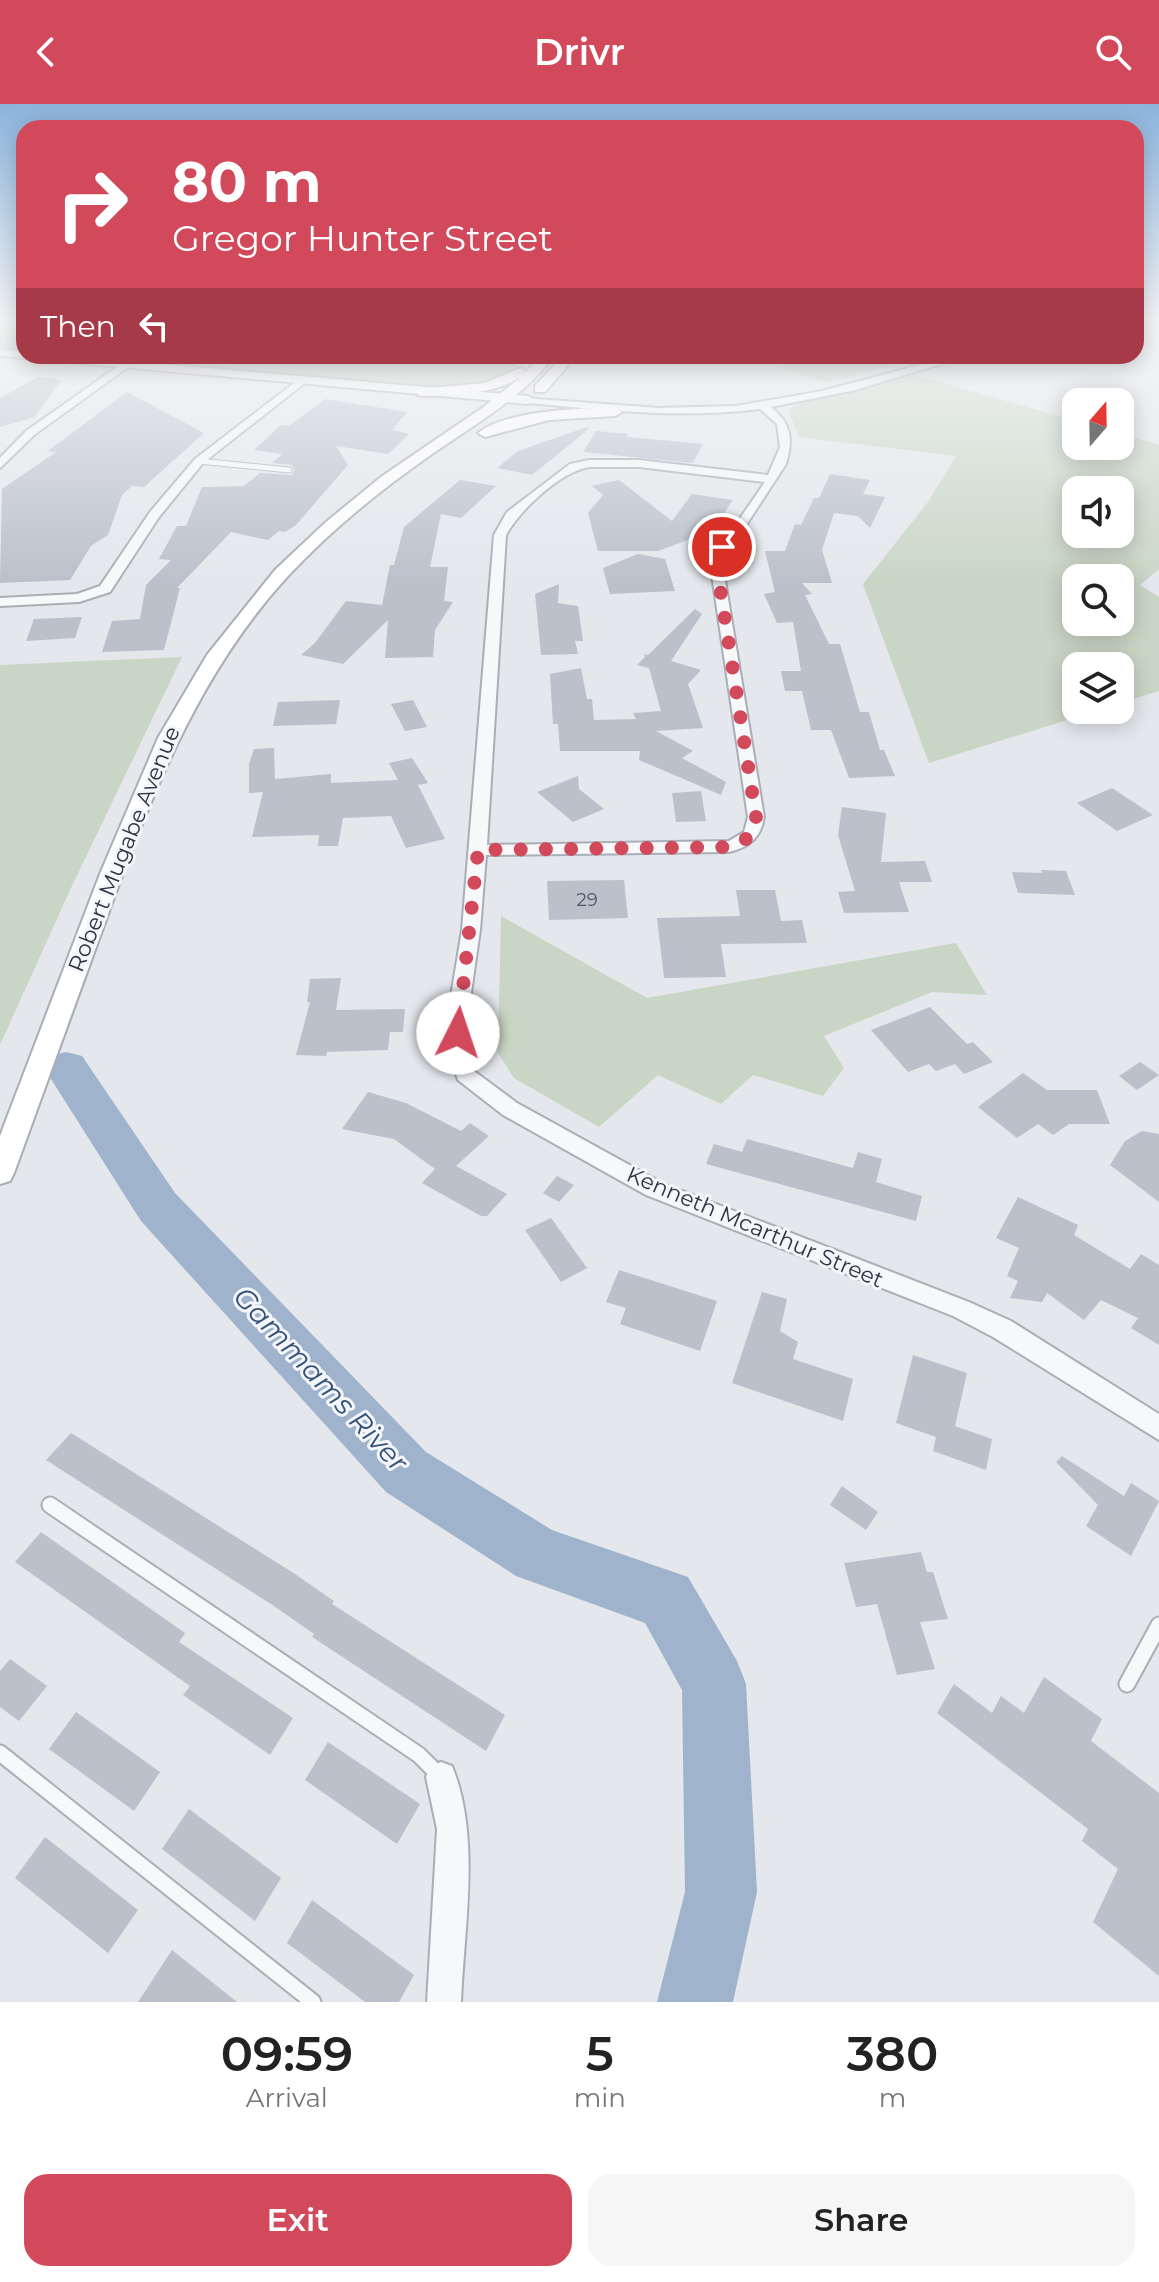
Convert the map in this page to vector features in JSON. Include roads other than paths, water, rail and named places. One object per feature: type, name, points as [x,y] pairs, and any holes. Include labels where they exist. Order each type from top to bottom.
[{"type":"main road","points":[[444,406],[453,411],[458,430]]},
{"type":"main road","name":"Robert Mugabe Avenue","points":[[0,1173],[134,813],[173,724],[219,649],[281,574],[336,521],[371,490],[493,406]]},
{"type":"main road","name":"Robert Mugabe Avenue","points":[[336,521],[472,441],[520,406]]},
{"type":"main road","points":[[598,406],[616,410]]},
{"type":"main road","points":[[472,441],[514,421],[549,414],[616,410]]},
{"type":"street","points":[[0,465],[30,433],[69,406]]},
{"type":"street","points":[[0,602],[79,598],[105,589],[154,515],[199,461],[271,406]]},
{"type":"street","points":[[566,406],[681,414],[757,406]]},
{"type":"street","points":[[478,850],[729,847],[745,841],[754,830],[756,817],[716,562],[722,547],[771,479],[786,448],[785,431],[780,421],[762,406]]},
{"type":"street","name":"Kenneth Mcarthur Street","points":[[771,479],[594,462],[570,467],[511,515],[500,535],[471,930],[458,1014],[458,1052],[465,1075],[510,1109],[654,1189],[961,1309],[1002,1329],[1159,1428]]},
{"type":"street","points":[[441,1777],[453,1829],[444,2002]]},
{"type":"lane","points":[[199,461],[289,470]]},
{"type":"lane","points":[[50,1505],[419,1755],[441,1777]]},
{"type":"lane","points":[[1127,1684],[1159,1625]]},
{"type":"lane","points":[[0,1753],[313,2002]]},
{"type":"waterway","name":"Gammams River","points":[[66,1068],[158,1207],[406,1472],[537,1555],[666,1599],[714,1684],[721,1892],[695,2002]]}]
